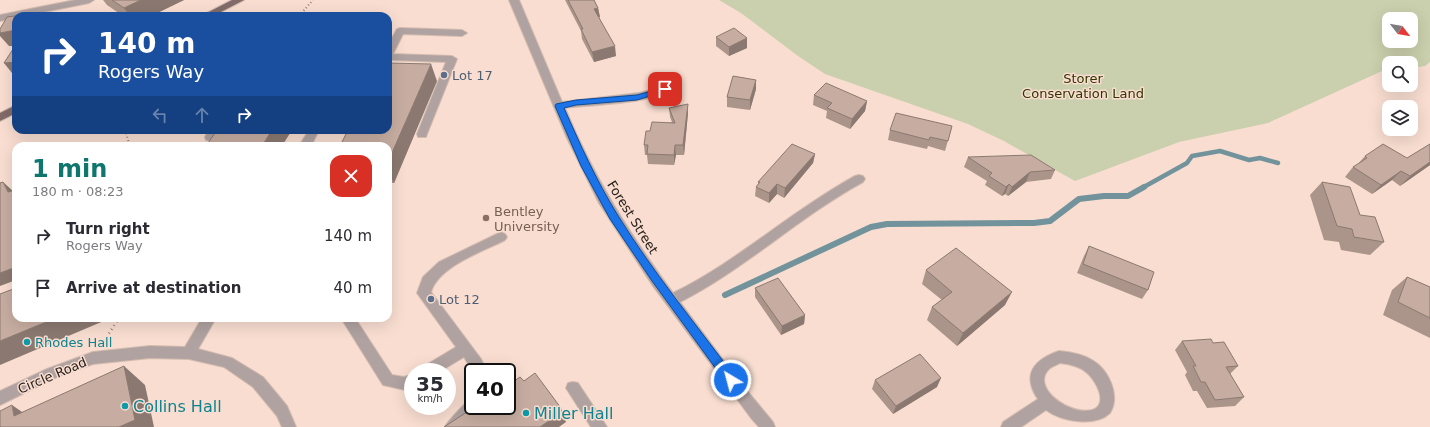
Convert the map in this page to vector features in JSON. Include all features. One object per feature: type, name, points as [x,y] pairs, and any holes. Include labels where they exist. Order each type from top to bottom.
[{"type":"main road","points":[[214,12],[239,0]]},
{"type":"main road","points":[[0,117],[12,111]]},
{"type":"street","points":[[30,12],[89,0]]},
{"type":"street","name":"Forest Street","points":[[514,0],[582,160],[604,201],[626,237],[671,300],[768,427]]},
{"type":"street","points":[[0,18],[12,16]]},
{"type":"street","points":[[392,48],[400,31],[462,32]]},
{"type":"street","points":[[392,56],[452,59],[422,134]]},
{"type":"street","points":[[559,106],[576,102],[637,97],[665,89]]},
{"type":"street","points":[[671,300],[710,279],[810,209],[842,188],[859,179]]},
{"type":"street","points":[[475,363],[466,349],[424,293],[428,281],[443,266],[501,237]]},
{"type":"street","points":[[189,353],[207,322]]},
{"type":"street","points":[[351,322],[388,380],[404,384]]},
{"type":"street","points":[[442,363],[466,349]]},
{"type":"street","name":"Circle Road","points":[[0,398],[52,373],[93,358],[150,352],[189,353],[227,362],[258,382],[282,411],[289,427]]},
{"type":"street","points":[[1059,357],[1081,361],[1091,367],[1103,380],[1108,396],[1107,405],[1101,413],[1086,418],[1068,416],[1056,410],[1047,401],[1041,392],[1038,382],[1038,372],[1042,365],[1059,357]]},
{"type":"street","points":[[573,388],[600,427]]},
{"type":"street","points":[[1008,427],[1047,401]]},
{"type":"street","points":[[452,427],[465,415]]},
{"type":"path","points":[[302,12],[313,0]]},
{"type":"path","points":[[93,358],[116,322]]},
{"type":"green space","name":"Storer Conservation Land","points":[[719,0],[1430,0],[1430,62],[1425,66],[1418,67],[1418,56],[1382,56],[1382,71],[1268,123],[1179,142],[1075,181],[1004,141],[968,124],[825,74],[798,56],[741,13]]},
{"type":"building","points":[[112,0],[141,0],[124,8]]},
{"type":"building","points":[[568,0],[594,0],[598,8],[594,9],[615,46],[592,52],[581,29],[583,29]]},
{"type":"building","points":[[12,16],[12,31],[0,33],[0,29],[7,17]]},
{"type":"building","points":[[734,28],[747,38],[729,47],[716,37]]},
{"type":"building","points":[[12,51],[12,62],[4,63]]},
{"type":"building","points":[[392,63],[431,64],[392,153],[392,142],[342,142],[346,134],[392,134]]},
{"type":"building","points":[[733,76],[756,80],[750,100],[727,97]]},
{"type":"building","points":[[826,83],[867,101],[852,119],[827,108],[832,103],[814,95]]},
{"type":"building","points":[[688,104],[683,145],[675,145],[674,155],[647,154],[648,145],[644,145],[646,131],[650,131],[652,122],[675,123],[669,108]]},
{"type":"building","points":[[896,113],[952,126],[948,141],[930,137],[929,140],[890,130]]},
{"type":"building","points":[[214,134],[270,134],[264,142],[209,142]]},
{"type":"building","points":[[792,144],[815,154],[785,188],[777,184],[769,193],[756,187],[760,182],[758,182]]},
{"type":"building","points":[[1383,144],[1407,158],[1430,144],[1430,162],[1410,176],[1401,171],[1381,185],[1353,167],[1367,158],[1365,156]]},
{"type":"building","points":[[1031,155],[1055,170],[1030,172],[1012,187],[1009,184],[1006,187],[989,176],[992,173],[968,157]]},
{"type":"building","points":[[3,182],[8,192],[12,191],[12,268],[0,273],[0,183]]},
{"type":"building","points":[[1322,182],[1350,187],[1360,215],[1375,217],[1384,242],[1354,237],[1352,229],[1337,226]]},
{"type":"building","points":[[1089,246],[1154,272],[1148,290],[1083,264]]},
{"type":"building","points":[[956,248],[1012,292],[963,333],[932,307],[952,292],[926,270]]},
{"type":"building","points":[[1407,277],[1430,287],[1430,318],[1398,302]]},
{"type":"building","points":[[778,278],[805,315],[782,326],[755,288]]},
{"type":"building","points":[[12,290],[12,322],[46,322],[0,341],[0,294]]},
{"type":"building","points":[[1211,339],[1213,343],[1224,342],[1238,366],[1226,367],[1244,397],[1215,400],[1205,382],[1201,382],[1193,366],[1196,366],[1182,341]]},
{"type":"building","points":[[920,354],[941,378],[896,406],[875,380]]},
{"type":"building","points":[[124,366],[135,420],[119,427],[0,427],[0,411],[12,405],[14,416]]},
{"type":"building","name":"Miller Hall","points":[[535,373],[561,408],[549,416],[552,419],[540,427],[444,427],[464,414],[516,415],[516,380],[520,377],[524,381]]},
{"type":"waterway","points":[[1142,188],[1187,163],[1192,156],[1220,151],[1249,160],[1260,158],[1278,163]]},
{"type":"waterway","points":[[725,295],[871,227],[887,224],[1034,223],[1050,221],[1079,199],[1104,196],[1128,196],[1144,187]]},
{"type":"place","name":"Lot 17","points":[[444,75]]},
{"type":"place","name":"Bentley University","points":[[486,218]]},
{"type":"place","name":"Lot 12","points":[[431,299]]},
{"type":"place","name":"Rhodes Hall","points":[[27,342]]},
{"type":"place","name":"Collins Hall","points":[[125,406]]},
{"type":"place","name":"Miller Hall","points":[[526,413]]},
{"type":"route","points":[[665,89],[652,94],[637,97],[576,102],[559,106],[585,166],[626,237],[731,380]]}]
